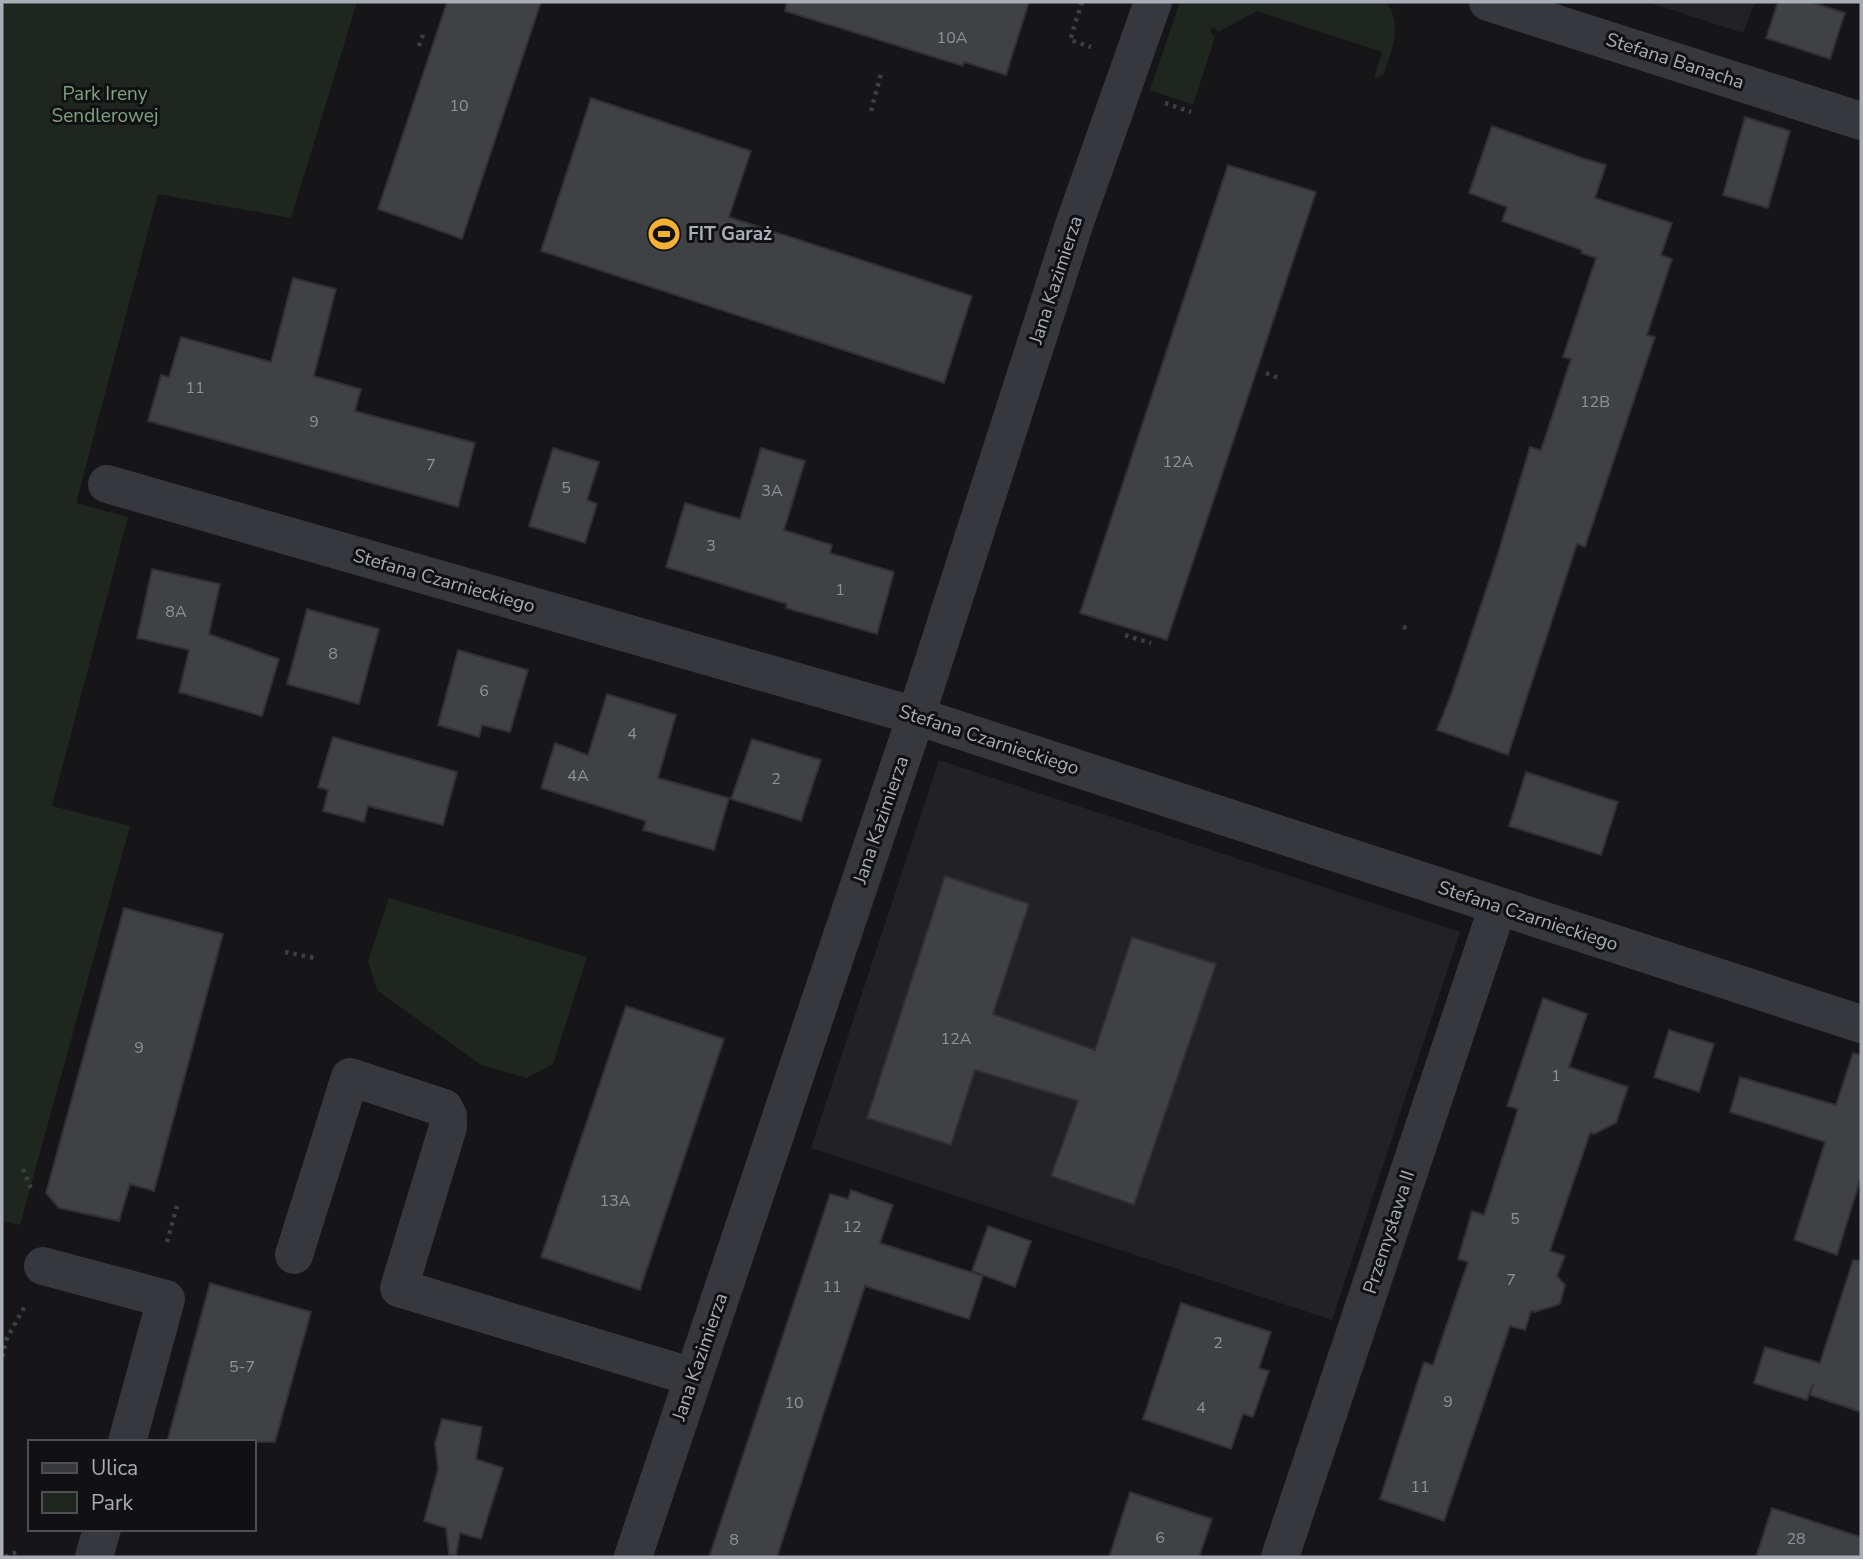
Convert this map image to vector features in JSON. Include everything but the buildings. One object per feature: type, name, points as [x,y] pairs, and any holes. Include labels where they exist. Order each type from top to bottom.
[{"type":"street","name":"Jana Kazimierza","points":[[633,1557],[916,716],[1073,225],[1153,2]]},
{"type":"street","name":"Stefana Banacha","points":[[1488,2],[1861,121]]},
{"type":"street","name":"Stefana Czarnieckiego","points":[[107,484],[916,716],[1861,1024]]},
{"type":"street","name":"Przemysława II","points":[[1280,1557],[1498,906]]},
{"type":"street","points":[[295,1255],[350,1077],[444,1108],[448,1116],[448,1128],[399,1288],[694,1377]]},
{"type":"street","points":[[37,1281],[166,1299],[128,1440]]},
{"type":"street","points":[[94,1557],[101,1531]]},
{"type":"path","points":[[1082,2],[1070,40],[1096,49]]},
{"type":"path","points":[[419,46],[424,32]]},
{"type":"path","points":[[871,111],[882,70]]},
{"type":"path","points":[[1266,373],[1281,379]]},
{"type":"path","points":[[1403,627],[1411,629]]},
{"type":"path","points":[[1125,635],[1151,643]]},
{"type":"path","points":[[285,952],[315,958]]},
{"type":"path","points":[[23,1169],[32,1191]]},
{"type":"path","points":[[167,1242],[177,1206]]},
{"type":"path","points":[[2,1357],[7,1338],[37,1281]]},
{"type":"path","points":[[5,1557],[19,1551]]},
{"type":"shaded area","points":[[1647,2],[1755,2],[1743,33]]},
{"type":"shaded area","points":[[939,760],[1460,932],[1332,1320],[811,1148]]},
{"type":"green space","name":"Park Ireny Sendlerowej","points":[[2,2],[357,2],[291,218],[158,194],[76,503],[128,517],[52,806],[130,826],[20,1225],[2,1221]]},
{"type":"green space","points":[[1180,2],[1386,2],[1394,19],[1394,37],[1384,74],[1374,79],[1382,52],[1257,11],[1218,32],[1214,27],[1210,31],[1215,37],[1193,105],[1150,90]]},
{"type":"green space","points":[[389,898],[587,957],[553,1064],[527,1078],[481,1065],[377,990],[368,961]]},
{"type":"place","name":"FIT Garaż","points":[[664,234]]}]
